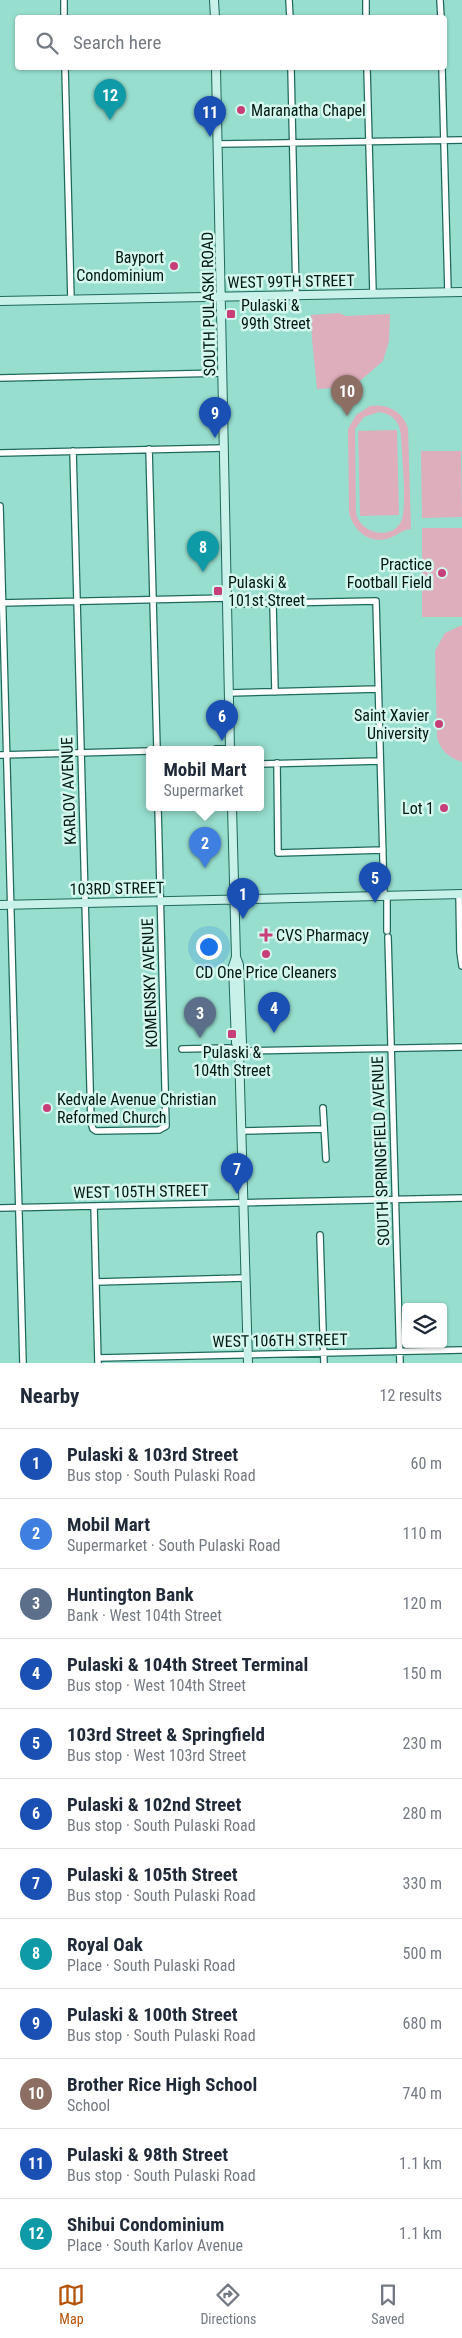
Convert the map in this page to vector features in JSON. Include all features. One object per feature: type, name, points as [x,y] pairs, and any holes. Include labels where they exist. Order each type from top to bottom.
[{"type":"main road","points":[[214,0],[215,15]]},
{"type":"main road","name":"SOUTH PULASKI ROAD","points":[[216,70],[230,746]]},
{"type":"main road","name":"WEST 99TH STREET","points":[[0,301],[462,292]]},
{"type":"main road","points":[[232,811],[236,956],[233,966],[236,1037],[239,1050],[247,1359]]},
{"type":"main road","name":"103RD STREET","points":[[0,905],[460,894]]},
{"type":"street","points":[[64,0],[64,15]]},
{"type":"street","points":[[289,0],[290,15]]},
{"type":"street","points":[[366,0],[366,15]]},
{"type":"street","points":[[440,0],[441,15]]},
{"type":"street","points":[[65,70],[71,300]]},
{"type":"street","points":[[291,70],[296,294]]},
{"type":"street","points":[[367,70],[373,293]]},
{"type":"street","points":[[442,70],[448,292]]},
{"type":"street","points":[[218,144],[462,140]]},
{"type":"street","points":[[0,378],[223,373]]},
{"type":"street","points":[[0,453],[224,448]]},
{"type":"street","points":[[149,449],[157,746]]},
{"type":"street","name":"KARLOV AVENUE","points":[[73,451],[93,1129]]},
{"type":"street","points":[[0,506],[3,754],[10,904],[23,1363]]},
{"type":"street","points":[[1,603],[153,600],[273,604],[276,692]]},
{"type":"street","name":"SOUTH SPRINGFIELD AVENUE","points":[[273,604],[376,601],[383,850],[388,934],[400,1363]]},
{"type":"street","points":[[229,693],[378,689]]},
{"type":"street","points":[[3,754],[146,751]]},
{"type":"street","points":[[264,764],[380,761]]},
{"type":"street","points":[[277,763],[278,853],[383,850]]},
{"type":"street","name":"KOMENSKY AVENUE","points":[[93,1129],[100,1131],[159,1130],[165,1128],[158,811]]},
{"type":"street","points":[[460,894],[460,952],[462,966]]},
{"type":"street","points":[[182,1049],[462,1047]]},
{"type":"street","points":[[323,1108],[326,1159]]},
{"type":"street","points":[[241,1131],[324,1128]]},
{"type":"street","name":"WEST 105TH STREET","points":[[0,1208],[462,1198]]},
{"type":"street","points":[[94,1206],[98,1360]]},
{"type":"street","points":[[320,1235],[324,1363]]},
{"type":"street","points":[[96,1282],[245,1278]]},
{"type":"street","name":"WEST 106TH STREET","points":[[98,1360],[247,1359],[324,1353],[462,1350]]},
{"type":"shaded area","points":[[339,313],[346,316],[390,314],[389,341],[383,361],[353,387],[317,389],[311,315]]},
{"type":"shaded area","points":[[370,406],[388,407],[399,413],[408,429],[411,529],[383,540],[376,540],[363,535],[354,525],[349,512],[348,429],[356,415]],"holes":[[[379,412],[392,417],[397,423],[400,431],[404,476],[404,506],[400,524],[394,529],[379,533],[371,531],[364,526],[356,512],[355,429],[364,417]]]},
{"type":"shaded area","points":[[397,430],[399,515],[360,516],[358,431]]},
{"type":"shaded area","points":[[421,451],[461,451],[462,517],[422,518]]},
{"type":"shaded area","name":"Practice Football Field","points":[[422,528],[462,528],[462,617],[422,617]]},
{"type":"shaded area","points":[[462,625],[462,762],[446,753],[440,746],[437,737],[435,651],[445,633]]},
{"type":"place","name":"Maranatha Chapel","points":[[241,110]]},
{"type":"place","name":"Shibui Condominium","points":[[110,120]]},
{"type":"place","name":"Pulaski & 98th Street","points":[[210,137]]},
{"type":"place","name":"Bayport Condominium","points":[[174,266]]},
{"type":"place","name":"Pulaski & 99th Street","points":[[231,314]]},
{"type":"place","name":"Brother Rice High School","points":[[347,416]]},
{"type":"place","name":"Pulaski & 100th Street","points":[[215,438]]},
{"type":"place","name":"Royal Oak","points":[[203,572]]},
{"type":"place","name":"Practice Football Field","points":[[442,573]]},
{"type":"place","name":"Pulaski & 101st Street","points":[[218,591]]},
{"type":"place","name":"Saint Xavier University","points":[[439,724]]},
{"type":"place","name":"Pulaski & 102nd Street","points":[[222,741]]},
{"type":"place","name":"Lot 1","points":[[444,808]]},
{"type":"place","name":"Mobil Mart","points":[[205,868]]},
{"type":"place","name":"103rd Street & Springfield","points":[[375,903]]},
{"type":"place","name":"Pulaski & 103rd Street","points":[[243,919]]},
{"type":"place","name":"CVS Pharmacy","points":[[266,935]]},
{"type":"place","name":"CD One Price Cleaners","points":[[266,954]]},
{"type":"place","name":"Pulaski & 104th Street Terminal","points":[[274,1033]]},
{"type":"place","name":"Pulaski & 104th Street","points":[[232,1034]]},
{"type":"place","name":"Huntington Bank","points":[[200,1038]]},
{"type":"place","name":"Kedvale Avenue Christian Reformed Church","points":[[47,1108]]},
{"type":"place","name":"Pulaski & 105th Street","points":[[237,1194]]}]
